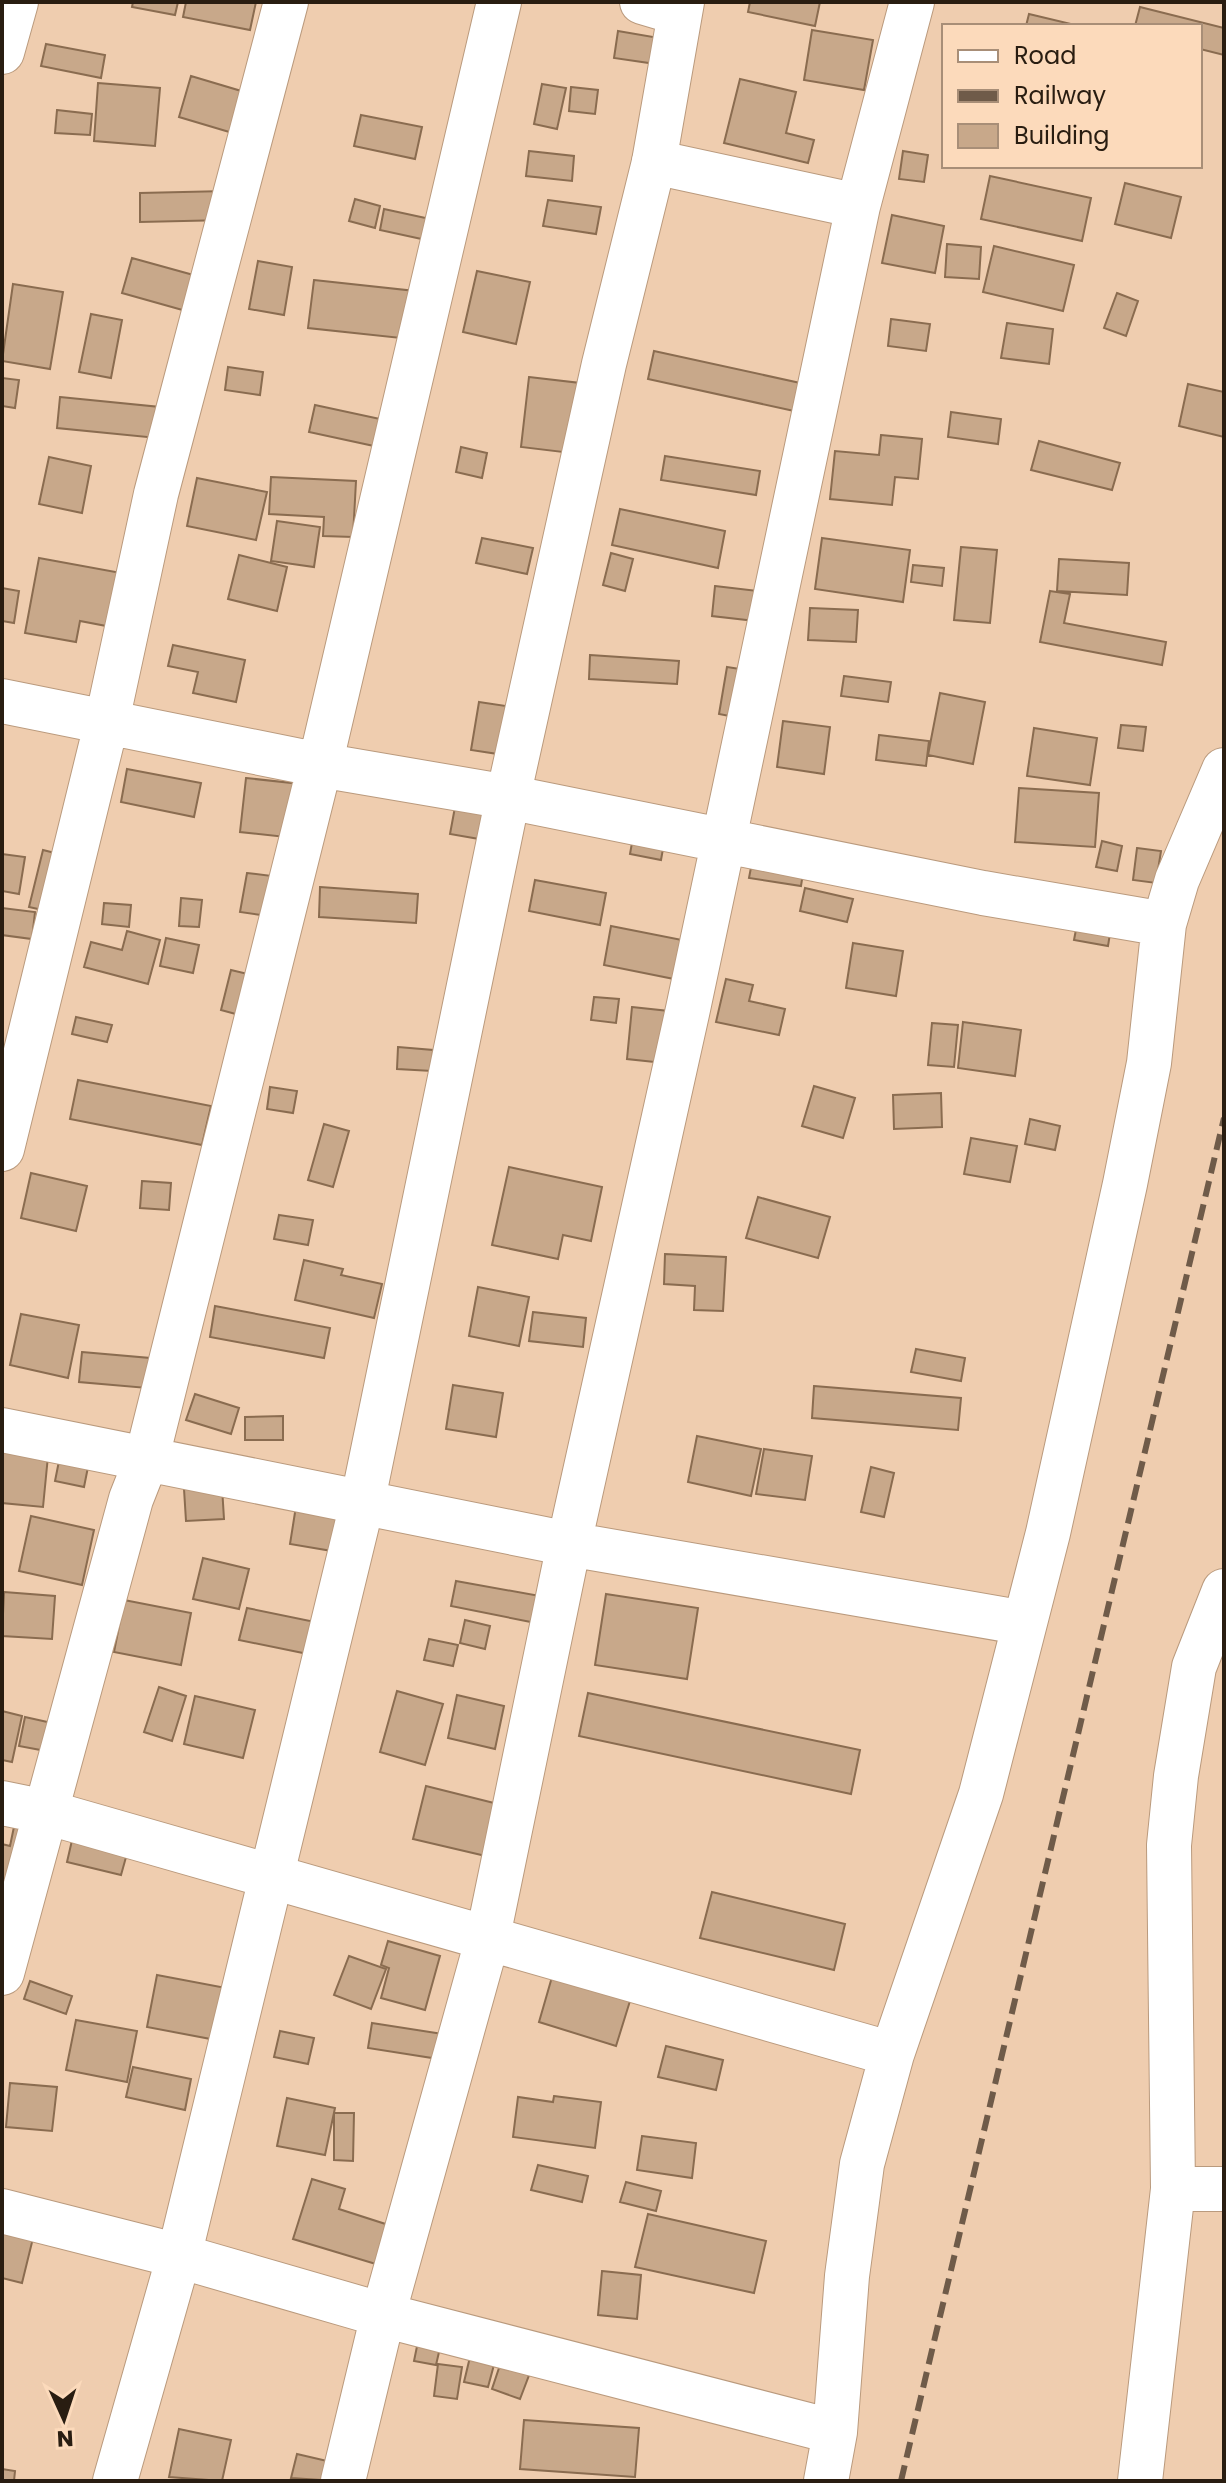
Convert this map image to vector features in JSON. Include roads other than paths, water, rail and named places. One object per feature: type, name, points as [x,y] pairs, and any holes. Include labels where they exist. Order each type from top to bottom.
[{"type":"street","points":[[2,52],[16,2]]},
{"type":"street","points":[[2,1149],[107,721],[156,494],[286,2]]},
{"type":"street","points":[[2,1973],[131,1499],[146,1461],[320,765],[499,2]]},
{"type":"street","points":[[343,2481],[383,2315],[487,1941],[569,1544],[725,841],[858,206],[912,2]]},
{"type":"street","points":[[115,2481],[179,2256],[362,1504],[508,797],[604,364],[654,162],[668,6]]},
{"type":"street","points":[[654,162],[858,206]]},
{"type":"street","points":[[2,701],[320,765],[508,797],[983,893],[1164,924]]},
{"type":"street","points":[[826,2481],[835,2432],[847,2276],[862,2164],[892,2054],[981,1794],[1025,1623],[1125,1184],[1149,1063],[1164,924],[1177,880],[1224,770]]},
{"type":"street","points":[[2,1430],[569,1544],[1025,1623]]},
{"type":"street","points":[[1140,2481],[1173,2189],[1169,1845],[1176,1776],[1194,1667],[1224,1591]]},
{"type":"street","points":[[2,1803],[46,1812],[270,1879],[892,2054]]},
{"type":"street","points":[[1173,2189],[1224,2189]]},
{"type":"street","points":[[2,2211],[179,2256],[383,2315],[835,2432]]},
{"type":"railway","points":[[901,2481],[1224,1118]]}]
